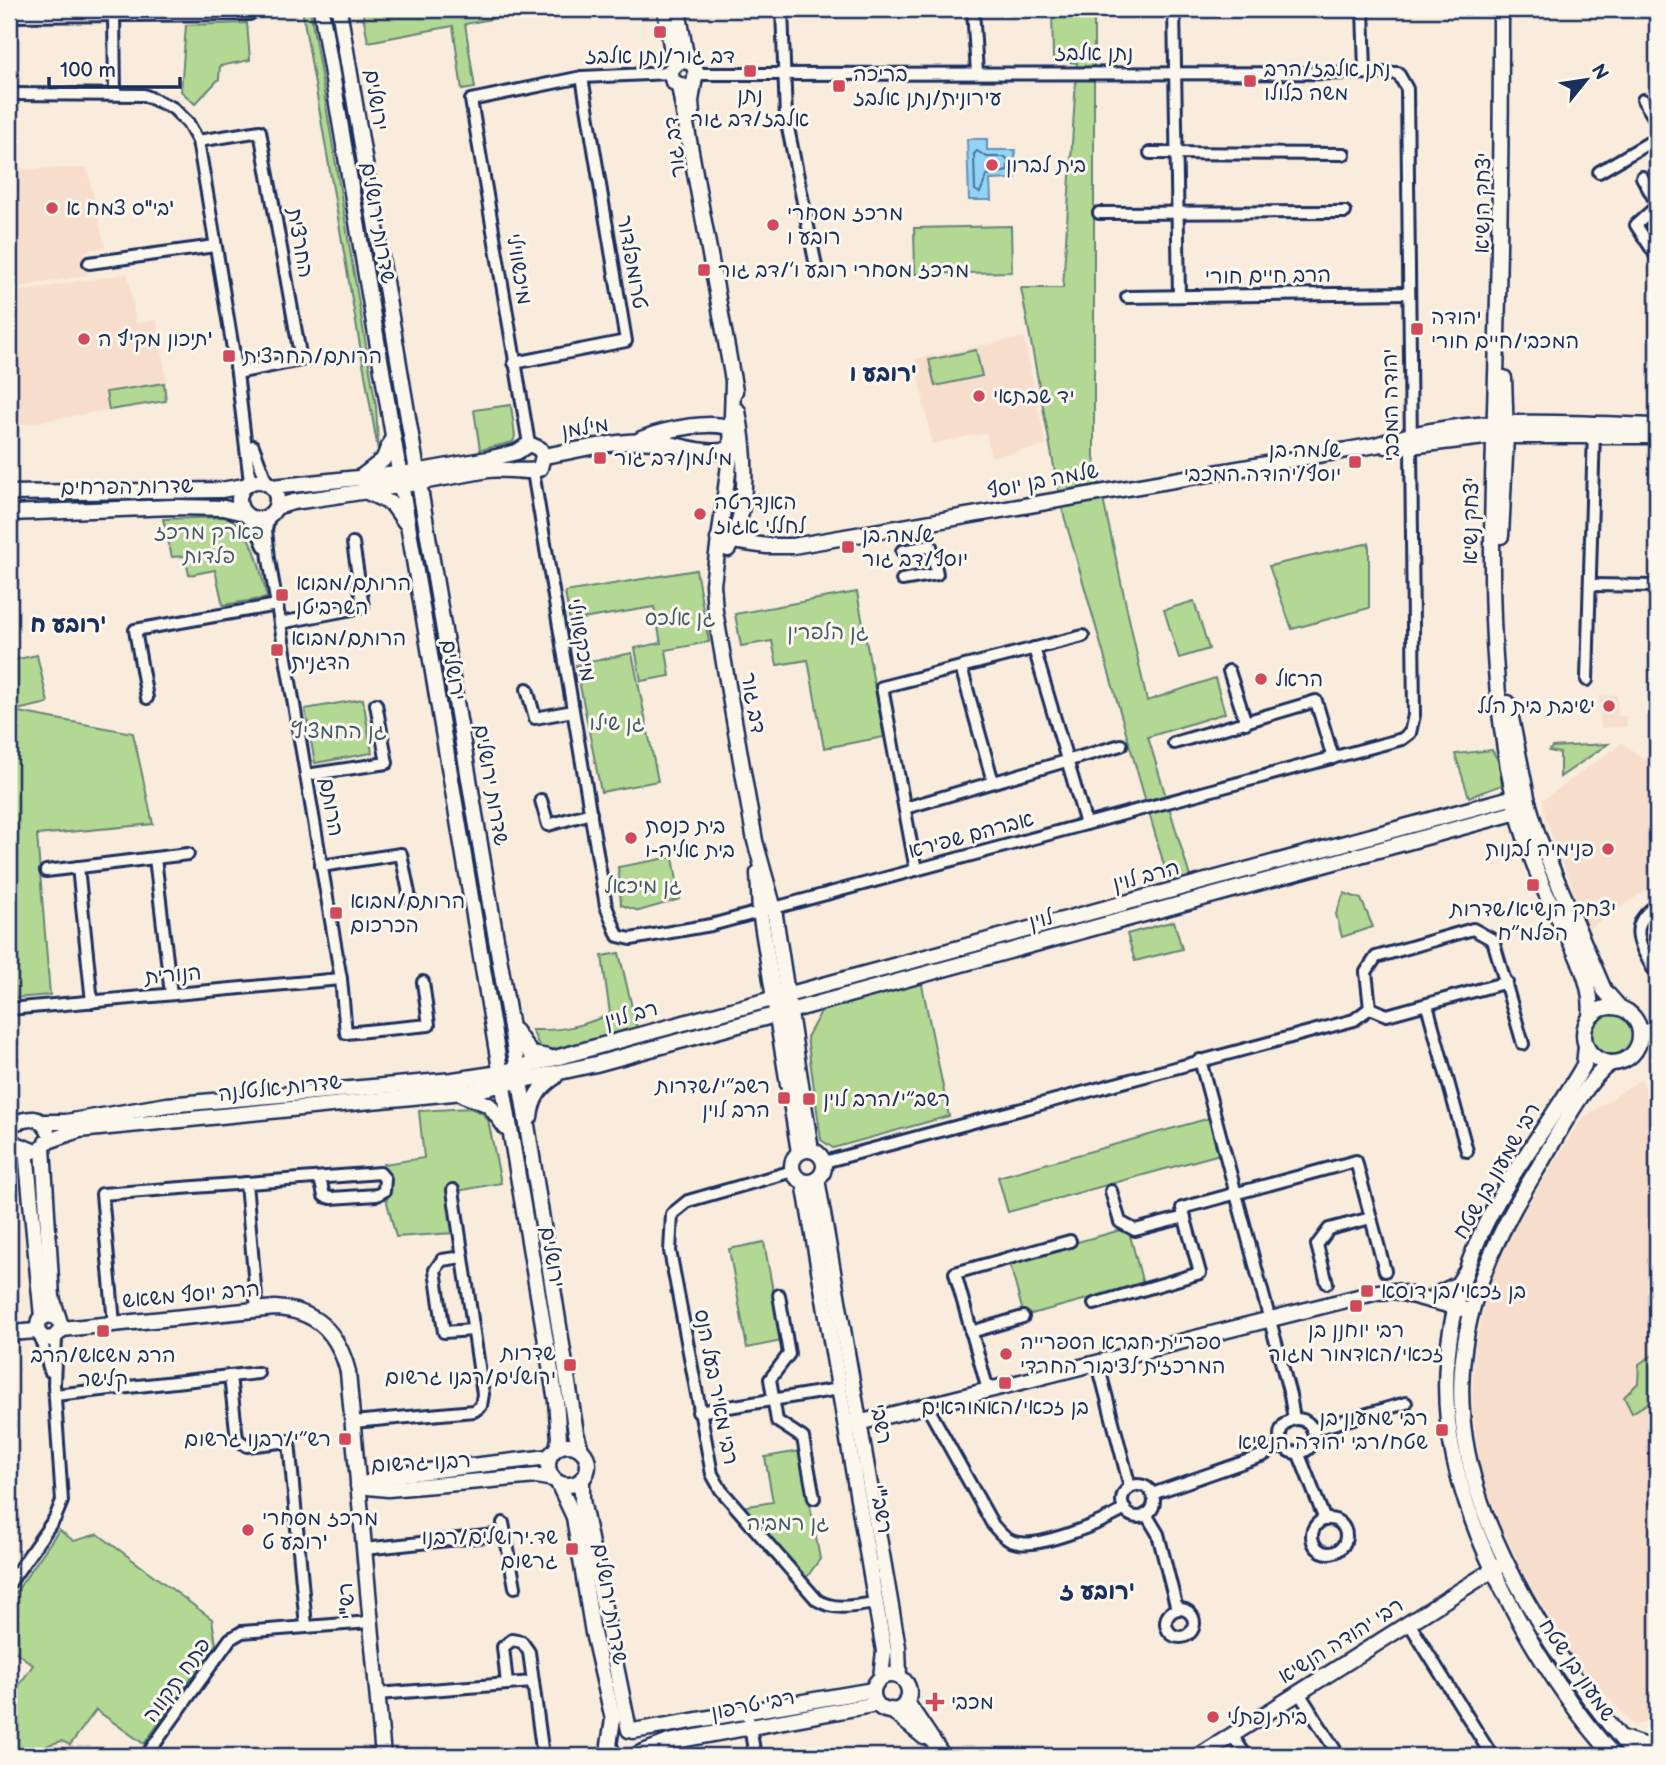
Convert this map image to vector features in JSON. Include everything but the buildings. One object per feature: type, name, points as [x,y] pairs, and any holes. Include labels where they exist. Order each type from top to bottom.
[{"type":"street","name":"שדרות ירושלים","points":[[321,9],[408,527]]},
{"type":"street","name":"ירושלים","points":[[339,9],[412,447]]},
{"type":"street","points":[[582,77],[672,69],[681,60],[689,76],[671,80],[672,69],[665,9]]},
{"type":"street","name":"דב גור","points":[[678,9],[689,76],[702,207],[743,438],[743,484],[737,519],[725,541],[715,572],[715,611],[781,996]]},
{"type":"street","points":[[782,9],[782,74],[786,118],[817,271]]},
{"type":"street","points":[[974,9],[977,73]]},
{"type":"street","points":[[1174,9],[1179,296]]},
{"type":"street","points":[[1363,9],[1364,71]]},
{"type":"street","name":"יצחק נשיא","points":[[1499,429],[1497,338],[1501,9]]},
{"type":"street","name":"יצחק הנשיא","points":[[1504,397],[1502,338],[1508,9]]},
{"type":"street","points":[[114,15],[115,94]]},
{"type":"street","points":[[9,16],[250,15]]},
{"type":"street","name":"נתן אלבז","points":[[689,76],[1390,71],[1403,78]]},
{"type":"street","name":"מיכשווילי","points":[[523,448],[514,363],[471,100],[582,77]]},
{"type":"street","name":"טרומפלדור","points":[[514,363],[626,341],[582,77]]},
{"type":"street","name":"יהודה המכבי","points":[[1403,78],[1407,89],[1414,715],[1410,733]]},
{"type":"street","points":[[9,94],[144,95],[173,108],[188,123],[198,141],[237,373],[247,484],[239,500],[248,516],[362,485],[381,462],[393,436]]},
{"type":"street","points":[[1643,100],[1657,122]]},
{"type":"street","name":"החרצית","points":[[198,141],[260,131],[301,360],[237,373]]},
{"type":"street","points":[[1599,172],[1657,138]]},
{"type":"street","points":[[1150,153],[1344,154]]},
{"type":"street","points":[[1642,177],[1657,205],[1636,225],[1657,257]]},
{"type":"street","points":[[1098,213],[1345,212]]},
{"type":"street","points":[[89,263],[215,246]]},
{"type":"street","name":"הרב חיים חורי","points":[[1127,297],[1409,293]]},
{"type":"street","name":"דב גור","points":[[725,541],[733,383]]},
{"type":"street","points":[[1504,397],[1515,413],[1531,422]]},
{"type":"street","name":"יצחק נשיא","points":[[1504,397],[1493,465],[1494,661],[1510,775],[1520,803],[1524,832],[1544,888],[1584,975],[1592,1002],[1590,1016]]},
{"type":"street","points":[[240,400],[259,467],[277,497],[272,511]]},
{"type":"street","points":[[708,425],[733,405]]},
{"type":"street","points":[[1499,429],[1531,422],[1657,436]]},
{"type":"street","points":[[708,425],[731,427],[743,438],[731,450],[710,451],[665,443],[634,442],[664,431],[708,425]]},
{"type":"street","points":[[1499,429],[1594,430],[1657,426]]},
{"type":"street","points":[[1499,429],[1498,611],[1520,803],[1605,990],[1619,1007],[1633,1015],[1640,1036],[1629,1058],[1611,1063],[1599,1071],[1506,1222],[1462,1306],[1460,1396],[1465,1453],[1499,1566]]},
{"type":"street","name":"שלמה בן יוסף","points":[[1411,440],[1466,439],[1499,429]]},
{"type":"street","name":"שלמה בן יוסף","points":[[725,541],[793,546],[1376,445],[1499,429]]},
{"type":"street","points":[[1587,680],[1594,430]]},
{"type":"street","points":[[1466,439],[1480,447],[1493,465]]},
{"type":"street","name":"מילמן","points":[[543,456],[634,442]]},
{"type":"street","name":"שדרות ירושלים","points":[[412,447],[528,1130]]},
{"type":"street","points":[[412,447],[440,474]]},
{"type":"street","points":[[523,448],[516,461],[527,470]]},
{"type":"street","points":[[247,484],[362,485],[440,474],[500,468],[527,470],[542,464],[540,449],[523,448],[440,474],[422,509]]},
{"type":"street","points":[[710,451],[728,471]]},
{"type":"street","name":"מיכקשווילי","points":[[527,470],[573,711],[606,906],[618,936]]},
{"type":"street","name":"שדרות הפרחים","points":[[9,494],[212,491],[247,484]]},
{"type":"street","points":[[362,485],[392,504],[408,527]]},
{"type":"street","name":"שדרות הפרחים","points":[[9,513],[174,506],[224,508],[248,516]]},
{"type":"street","name":"הרותם","points":[[272,511],[266,530],[269,559],[341,979],[346,1033],[429,1025],[423,982]]},
{"type":"street","name":"הרותם","points":[[248,516],[269,559]]},
{"type":"street","points":[[737,519],[759,545]]},
{"type":"street","name":"ירושלים","points":[[408,527],[492,1026]]},
{"type":"street","points":[[280,623],[363,607],[353,543]]},
{"type":"street","points":[[902,551],[931,546],[937,574],[902,580]]},
{"type":"street","points":[[1591,585],[1657,586]]},
{"type":"street","points":[[147,698],[135,630],[277,605]]},
{"type":"street","points":[[916,870],[882,687],[1083,636]]},
{"type":"street","points":[[1034,648],[1086,824]]},
{"type":"street","points":[[961,667],[993,782]]},
{"type":"street","points":[[1229,671],[1246,723]]},
{"type":"street","points":[[527,689],[535,718],[573,711]]},
{"type":"street","points":[[1174,743],[1315,701],[1333,758]]},
{"type":"street","points":[[306,775],[387,762],[376,704]]},
{"type":"street","name":"אברהם שפירא","points":[[618,936],[643,940],[767,910],[1333,758],[1402,739],[1410,733]]},
{"type":"street","points":[[905,808],[1121,745]]},
{"type":"street","points":[[1492,803],[1510,775]]},
{"type":"street","points":[[541,800],[548,825],[590,813]]},
{"type":"street","name":"הרב לוין","points":[[781,996],[1492,803],[1520,803]]},
{"type":"street","name":"לוין","points":[[519,1075],[562,1072],[784,1012],[1495,818],[1520,803]]},
{"type":"street","points":[[1495,818],[1524,832]]},
{"type":"street","points":[[321,866],[401,854],[410,898]]},
{"type":"street","points":[[46,871],[188,855]]},
{"type":"street","points":[[155,858],[171,994]]},
{"type":"street","points":[[78,867],[92,1002]]},
{"type":"street","points":[[1657,905],[1640,917],[1637,927],[1644,951],[1657,976]]},
{"type":"street","name":"דב גור","points":[[767,910],[783,968],[781,996]]},
{"type":"street","points":[[1370,1008],[1366,972],[1376,957],[1473,929],[1493,940],[1523,1044]]},
{"type":"street","points":[[783,968],[812,988]]},
{"type":"street","name":"הנורית","points":[[9,1009],[341,979]]},
{"type":"street","points":[[1370,1008],[1387,1015],[1507,982]]},
{"type":"street","points":[[781,996],[805,1151]]},
{"type":"street","name":"רב לוין","points":[[519,1075],[556,1057],[781,996]]},
{"type":"street","points":[[788,1039],[809,1005]]},
{"type":"street","points":[[1427,1005],[1467,1151]]},
{"type":"street","points":[[1611,1063],[1596,1058],[1586,1046],[1584,1031],[1590,1016],[1603,1008],[1619,1007]]},
{"type":"street","points":[[824,1163],[1354,1020],[1370,1008]]},
{"type":"street","points":[[509,1017],[520,1042],[531,1054],[556,1057]]},
{"type":"street","points":[[746,1021],[761,1025],[788,1039]]},
{"type":"street","points":[[466,1078],[481,1071],[489,1058],[492,1026]]},
{"type":"street","points":[[492,1026],[501,1079]]},
{"type":"street","points":[[1640,1036],[1657,1035]]},
{"type":"street","points":[[1640,1036],[1657,1043]]},
{"type":"street","name":"רבי שמעון בן שטח","points":[[1586,1046],[1584,1065],[1499,1201],[1465,1273],[1462,1306],[1450,1338],[1446,1370],[1448,1431],[1463,1498],[1481,1546],[1499,1566],[1574,1681],[1636,1756]]},
{"type":"street","points":[[1200,1060],[1270,1319],[1294,1419]]},
{"type":"street","points":[[528,1130],[531,1105],[540,1088],[562,1072]]},
{"type":"street","name":"שדרות אלטלנה","points":[[45,1145],[79,1130],[451,1093],[519,1075]]},
{"type":"street","name":"שדרות אלטלנה","points":[[43,1122],[66,1122],[167,1105],[466,1078],[501,1079]]},
{"type":"street","name":"ירושלים","points":[[501,1079],[556,1401],[559,1438],[553,1452]]},
{"type":"street","points":[[451,1093],[471,1096],[489,1105],[503,1121],[511,1139]]},
{"type":"street","points":[[9,1584],[55,1518],[62,1501],[49,1328],[15,1135],[16,1122],[33,1118],[43,1122],[48,1129],[45,1145],[52,1297],[49,1328]]},
{"type":"street","name":"ירושלים","points":[[528,1130],[576,1433],[581,1450]]},
{"type":"street","points":[[18,1145],[45,1145]]},
{"type":"street","points":[[805,1151],[819,1154],[824,1163],[823,1172],[811,1181],[793,1171],[793,1161],[805,1151]]},
{"type":"street","points":[[1094,1304],[1200,1273],[1182,1208],[1356,1161],[1385,1271]]},
{"type":"street","name":"רבי מאיר בעל הנס","points":[[793,1171],[688,1201],[672,1214],[670,1251],[706,1455],[721,1490],[817,1600],[828,1606],[839,1607],[875,1603]]},
{"type":"street","points":[[114,1323],[102,1194],[380,1173],[384,1179],[384,1191],[377,1195],[331,1198],[324,1196],[320,1178]]},
{"type":"street","name":"רשב\"י","points":[[811,1181],[839,1389],[853,1424],[875,1603],[885,1658],[881,1695]]},
{"type":"street","name":"רשבי","points":[[811,1181],[853,1424],[898,1647],[899,1677],[908,1690],[906,1701]]},
{"type":"street","points":[[246,1183],[257,1309]]},
{"type":"street","points":[[353,1422],[474,1411],[481,1406],[483,1394],[453,1190]]},
{"type":"street","points":[[1111,1191],[1121,1222],[1135,1230],[1185,1217]]},
{"type":"street","points":[[1327,1283],[1317,1245],[1329,1229],[1371,1218]]},
{"type":"street","points":[[988,1390],[956,1273],[1070,1241]]},
{"type":"street","points":[[463,1257],[442,1260],[435,1270],[444,1332],[473,1330]]},
{"type":"street","points":[[1435,1298],[1458,1284],[1465,1273]]},
{"type":"street","points":[[853,1424],[1378,1292],[1435,1298],[1462,1306]]},
{"type":"street","points":[[779,1295],[789,1354],[770,1379],[773,1400],[777,1421],[803,1438],[814,1497]]},
{"type":"street","points":[[1435,1298],[1447,1320],[1450,1338]]},
{"type":"street","name":"הרב יוסף משאש","points":[[9,1334],[257,1309],[294,1309],[322,1322]]},
{"type":"street","points":[[971,1332],[1023,1317]]},
{"type":"street","name":"רש\"י","points":[[322,1322],[344,1357],[353,1422],[383,1756]]},
{"type":"street","points":[[1098,1364],[1130,1487],[1122,1500],[1125,1509],[1137,1516],[1146,1514],[1153,1505],[1152,1494],[1142,1486],[1130,1487]]},
{"type":"street","points":[[54,1389],[258,1373]]},
{"type":"street","points":[[230,1376],[237,1439],[247,1446],[289,1441],[306,1626]]},
{"type":"street","points":[[698,1412],[839,1389]]},
{"type":"street","points":[[1312,1430],[1406,1403]]},
{"type":"street","points":[[927,1406],[993,1525],[1003,1537],[1022,1544],[1103,1520],[1125,1509]]},
{"type":"street","points":[[1294,1419],[1307,1423],[1312,1430],[1310,1447],[1298,1452],[1287,1449],[1282,1444],[1281,1431],[1294,1419]]},
{"type":"street","points":[[1152,1494],[1264,1455],[1282,1444]]},
{"type":"street","points":[[569,1445],[581,1450],[588,1464],[582,1479],[574,1484],[556,1481],[547,1466],[553,1452],[569,1445]]},
{"type":"street","name":"רבנו גרשום","points":[[358,1486],[393,1475],[553,1452]]},
{"type":"street","points":[[1298,1452],[1325,1520]]},
{"type":"street","points":[[356,1456],[368,1470],[393,1475]]},
{"type":"street","name":"רבנו גרשום","points":[[358,1486],[388,1489],[537,1476],[556,1481]]},
{"type":"street","name":"שדרות ירושלים","points":[[582,1479],[582,1500],[631,1730],[640,1742],[636,1755]]},
{"type":"street","name":"שדרות ירושלים","points":[[556,1481],[574,1517],[593,1633],[613,1719],[609,1745],[614,1756]]},
{"type":"street","points":[[361,1518],[373,1499],[388,1489]]},
{"type":"street","points":[[1146,1514],[1158,1534],[1177,1609]]},
{"type":"street","points":[[364,1549],[504,1529],[515,1587]]},
{"type":"street","points":[[1460,1591],[1475,1569],[1481,1546]]},
{"type":"street","name":"רבי שמעון בן שטח","points":[[1499,1566],[1510,1604]]},
{"type":"street","name":"רבי יהודה הנשיא","points":[[1199,1756],[1499,1566]]},
{"type":"street","points":[[1460,1591],[1476,1586],[1490,1586],[1510,1604]]},
{"type":"street","name":"שמעון בן שטח","points":[[1510,1604],[1548,1672],[1610,1753]]},
{"type":"street","name":"פתח תקווה","points":[[146,1756],[230,1639],[242,1632],[370,1622]]},
{"type":"street","points":[[1409,1623],[1492,1756]]},
{"type":"street","points":[[507,1684],[502,1651],[512,1640],[526,1646],[543,1756]]},
{"type":"street","points":[[881,1695],[899,1677]]},
{"type":"street","points":[[377,1694],[533,1682]]},
{"type":"street","points":[[1299,1693],[1339,1756]]},
{"type":"street","points":[[881,1695],[906,1701],[943,1756]]},
{"type":"street","points":[[881,1695],[934,1744]]},
{"type":"street","name":"רבי טרפון","points":[[612,1735],[620,1730],[748,1719],[881,1695]]},
{"type":"street","points":[[748,1719],[755,1756]]},
{"type":"street","name":"רבי טרפון","points":[[636,1755],[669,1742],[748,1719]]},
{"type":"street","points":[[1232,1735],[1246,1756]]},
{"type":"street","points":[[1618,1736],[1646,1746],[1657,1745]]},
{"type":"shaded area","name":"בי\"ס צמח א'","points":[[87,168],[105,247],[84,252],[88,275],[9,289],[9,169]]},
{"type":"shaded area","name":"תיכון מקיף ה'","points":[[128,273],[136,323],[157,320],[167,382],[105,391],[108,410],[21,425],[9,354],[9,293]]},
{"type":"shaded area","name":"יד שבתאי","points":[[1024,337],[1046,446],[991,457],[986,433],[932,444],[915,359]]},
{"type":"shaded area","name":"ישיבת בית הלל","points":[[1617,695],[1618,716],[1626,716],[1627,727],[1601,728],[1599,696]]},
{"type":"shaded area","name":"פנימיה לבנות","points":[[1622,743],[1657,768],[1657,883],[1588,929],[1545,816],[1543,800]]},
{"type":"shaded area","points":[[1641,1079],[1657,1107],[1657,1718],[1634,1726],[1564,1647],[1564,1640],[1527,1581],[1498,1520],[1480,1469],[1472,1401],[1475,1345],[1487,1295],[1495,1266],[1517,1223],[1581,1119]]},
{"type":"green space","points":[[302,9],[310,9],[376,406],[379,456]]},
{"type":"green space","points":[[362,9],[501,9],[502,17],[465,24],[475,88],[462,90],[453,26],[368,42]]},
{"type":"green space","points":[[1052,9],[1094,9],[1094,458],[1147,701],[1215,678],[1225,713],[1148,737],[1191,880],[1170,886],[1061,505],[1021,288],[1063,288],[1077,63],[1053,60]]},
{"type":"green space","points":[[247,23],[250,60],[220,66],[219,79],[195,104],[181,91],[186,25]]},
{"type":"green space","points":[[1011,226],[1012,272],[915,274],[914,228]]},
{"type":"green space","points":[[976,350],[982,376],[935,386],[929,360]]},
{"type":"green space","points":[[164,383],[166,401],[109,410],[106,392]]},
{"type":"green space","points":[[511,405],[515,436],[513,442],[480,450],[474,410]]},
{"type":"green space","name":"פארק מרכז פלדות","points":[[228,517],[238,525],[251,543],[267,598],[223,605],[215,570],[189,575],[185,556],[172,557],[163,519]]},
{"type":"green space","points":[[1369,543],[1369,608],[1292,629],[1269,566]]},
{"type":"green space","name":"גן אלכס","points":[[696,570],[709,642],[666,650],[670,676],[641,681],[635,648],[661,643],[654,607],[570,621],[565,592]]},
{"type":"green space","name":"גן הלפרין","points":[[857,592],[884,737],[824,748],[808,660],[777,665],[772,641],[741,646],[735,614]]},
{"type":"green space","points":[[1194,601],[1209,649],[1179,658],[1164,610]]},
{"type":"green space","name":"גן שילו","points":[[632,653],[658,781],[601,792],[576,665]]},
{"type":"green space","points":[[37,655],[48,703],[13,711],[133,733],[153,824],[37,835],[50,995],[15,998],[9,917],[9,661]]},
{"type":"green space","name":"גן החמציץ","points":[[363,699],[372,753],[315,763],[305,709]]},
{"type":"green space","points":[[1608,744],[1560,777],[1560,753],[1549,751],[1552,747]]},
{"type":"green space","points":[[1492,750],[1499,762],[1502,785],[1469,797],[1455,754]]},
{"type":"green space","name":"גן מיכאל","points":[[673,857],[680,899],[639,911],[621,905],[618,867]]},
{"type":"green space","points":[[1344,893],[1361,899],[1373,927],[1342,937],[1336,914]]},
{"type":"green space","points":[[1174,921],[1182,949],[1135,961],[1127,934]]},
{"type":"green space","points":[[619,953],[637,1028],[542,1052],[532,1030],[572,1027],[610,1014],[602,956]]},
{"type":"green space","points":[[921,980],[949,1116],[833,1148],[821,1140],[807,1037],[822,1010]]},
{"type":"green space","points":[[1612,1012],[1628,1019],[1635,1035],[1628,1051],[1612,1058],[1596,1051],[1589,1035],[1596,1019]]},
{"type":"green space","points":[[470,1108],[482,1113],[488,1120],[501,1183],[457,1191],[454,1233],[396,1237],[387,1202],[383,1164],[424,1158],[419,1111]]},
{"type":"green space","points":[[1210,1118],[1220,1154],[1008,1212],[998,1177]]},
{"type":"green space","points":[[1128,1228],[1143,1284],[1024,1316],[1009,1261]]},
{"type":"green space","points":[[764,1242],[782,1341],[747,1348],[729,1249]]},
{"type":"green space","points":[[1657,1352],[1657,1418],[1648,1403],[1632,1413],[1624,1397],[1638,1383],[1639,1364]]},
{"type":"green space","name":"גן רמביה","points":[[800,1451],[820,1559],[804,1581],[741,1507],[773,1502],[765,1457]]},
{"type":"green space","points":[[59,1530],[74,1541],[98,1534],[212,1619],[216,1644],[144,1744],[96,1710],[70,1745],[62,1741],[48,1745],[40,1756],[9,1756],[9,1742],[16,1731],[9,1700],[33,1665],[9,1647],[9,1602]]},
{"type":"water","name":"בית לברון","points":[[967,139],[987,139],[987,150],[1015,150],[1016,179],[990,180],[991,200],[969,200]]},
{"type":"place","name":"דב גור/נתן אלבז","points":[[660,32]]},
{"type":"place","name":"נתן אלבז/דב גור","points":[[750,71]]},
{"type":"place","name":"נתן אלבז/הרב משה בלולו","points":[[1250,81]]},
{"type":"place","name":"בריכה עירונית/נתן אלבז","points":[[839,86]]},
{"type":"place","name":"בית לברון","points":[[992,165]]},
{"type":"place","name":"בי\"ס צמח א'","points":[[52,208]]},
{"type":"place","name":"מרכז מסחרי רובע ו","points":[[773,225]]},
{"type":"place","name":"מרכז מסחרי רובע ו׳/דב גור","points":[[704,270]]},
{"type":"place","name":"יהודה המכבי/חיים חורי","points":[[1417,329]]},
{"type":"place","name":"תיכון מקיף ה'","points":[[84,339]]},
{"type":"place","name":"הרותם/החרצית","points":[[229,356]]},
{"type":"place","name":"יד שבתאי","points":[[979,396]]},
{"type":"place","name":"מילמן/דב גור","points":[[600,458]]},
{"type":"place","name":"שלמה בן יוסף/יהודה המכבי","points":[[1355,462]]},
{"type":"place","name":"האנדרטה לחללי אגוז","points":[[700,514]]},
{"type":"place","name":"שלמה בן יוסף/דב גור","points":[[848,547]]},
{"type":"place","name":"הרותם/מבוא השרביטן","points":[[282,595]]},
{"type":"place","name":"הרותם/מבוא הדגנית","points":[[277,650]]},
{"type":"place","name":"הראל","points":[[1261,679]]},
{"type":"place","name":"ישיבת בית הלל","points":[[1609,706]]},
{"type":"place","name":"בית כנסת בית אליה-ו","points":[[631,838]]},
{"type":"place","name":"פנימיה לבנות","points":[[1608,849]]},
{"type":"place","name":"יצחק הנשיא/שדרות הפלמ״ח","points":[[1533,885]]},
{"type":"place","name":"הרותם/מבוא הכרכום","points":[[336,913]]},
{"type":"place","name":"רשב״י/שדרות הרב לוין","points":[[784,1098]]},
{"type":"place","name":"רשב״י/הרב לוין","points":[[809,1099]]},
{"type":"place","name":"בן זכאי/בן דוסא","points":[[1367,1291]]},
{"type":"place","name":"רבי יוחנן בן זכאי/האדמור מגור","points":[[1356,1306]]},
{"type":"place","name":"הרב משאש/הרב קלישר","points":[[103,1331]]},
{"type":"place","name":"ספריית חברא הספרייה המרכזית לציבור החרדי","points":[[1006,1354]]},
{"type":"place","name":"שדרות ירושלים/רבנו גרשום","points":[[570,1365]]},
{"type":"place","name":"בן זכאי/האמוראים","points":[[1005,1383]]},
{"type":"place","name":"רבי שמעון בן שטח/רבי יהודה הנשיא","points":[[1442,1430]]},
{"type":"place","name":"רש״י/רבנו גרשום","points":[[345,1439]]},
{"type":"place","name":"מרכז מסחרי רובע ט'","points":[[248,1530]]},
{"type":"place","name":"שד.ירושלים/רבנו גרשום","points":[[572,1549]]},
{"type":"place","name":"מכבי","points":[[935,1702]]},
{"type":"place","name":"בית נפתלי","points":[[1213,1717]]},
{"type":"district","name":"רובע ו'","points":[[883,374]]},
{"type":"district","name":"רובע ח'","points":[[68,625]]},
{"type":"district","name":"רובע ז'","points":[[1097,1592]]}]
